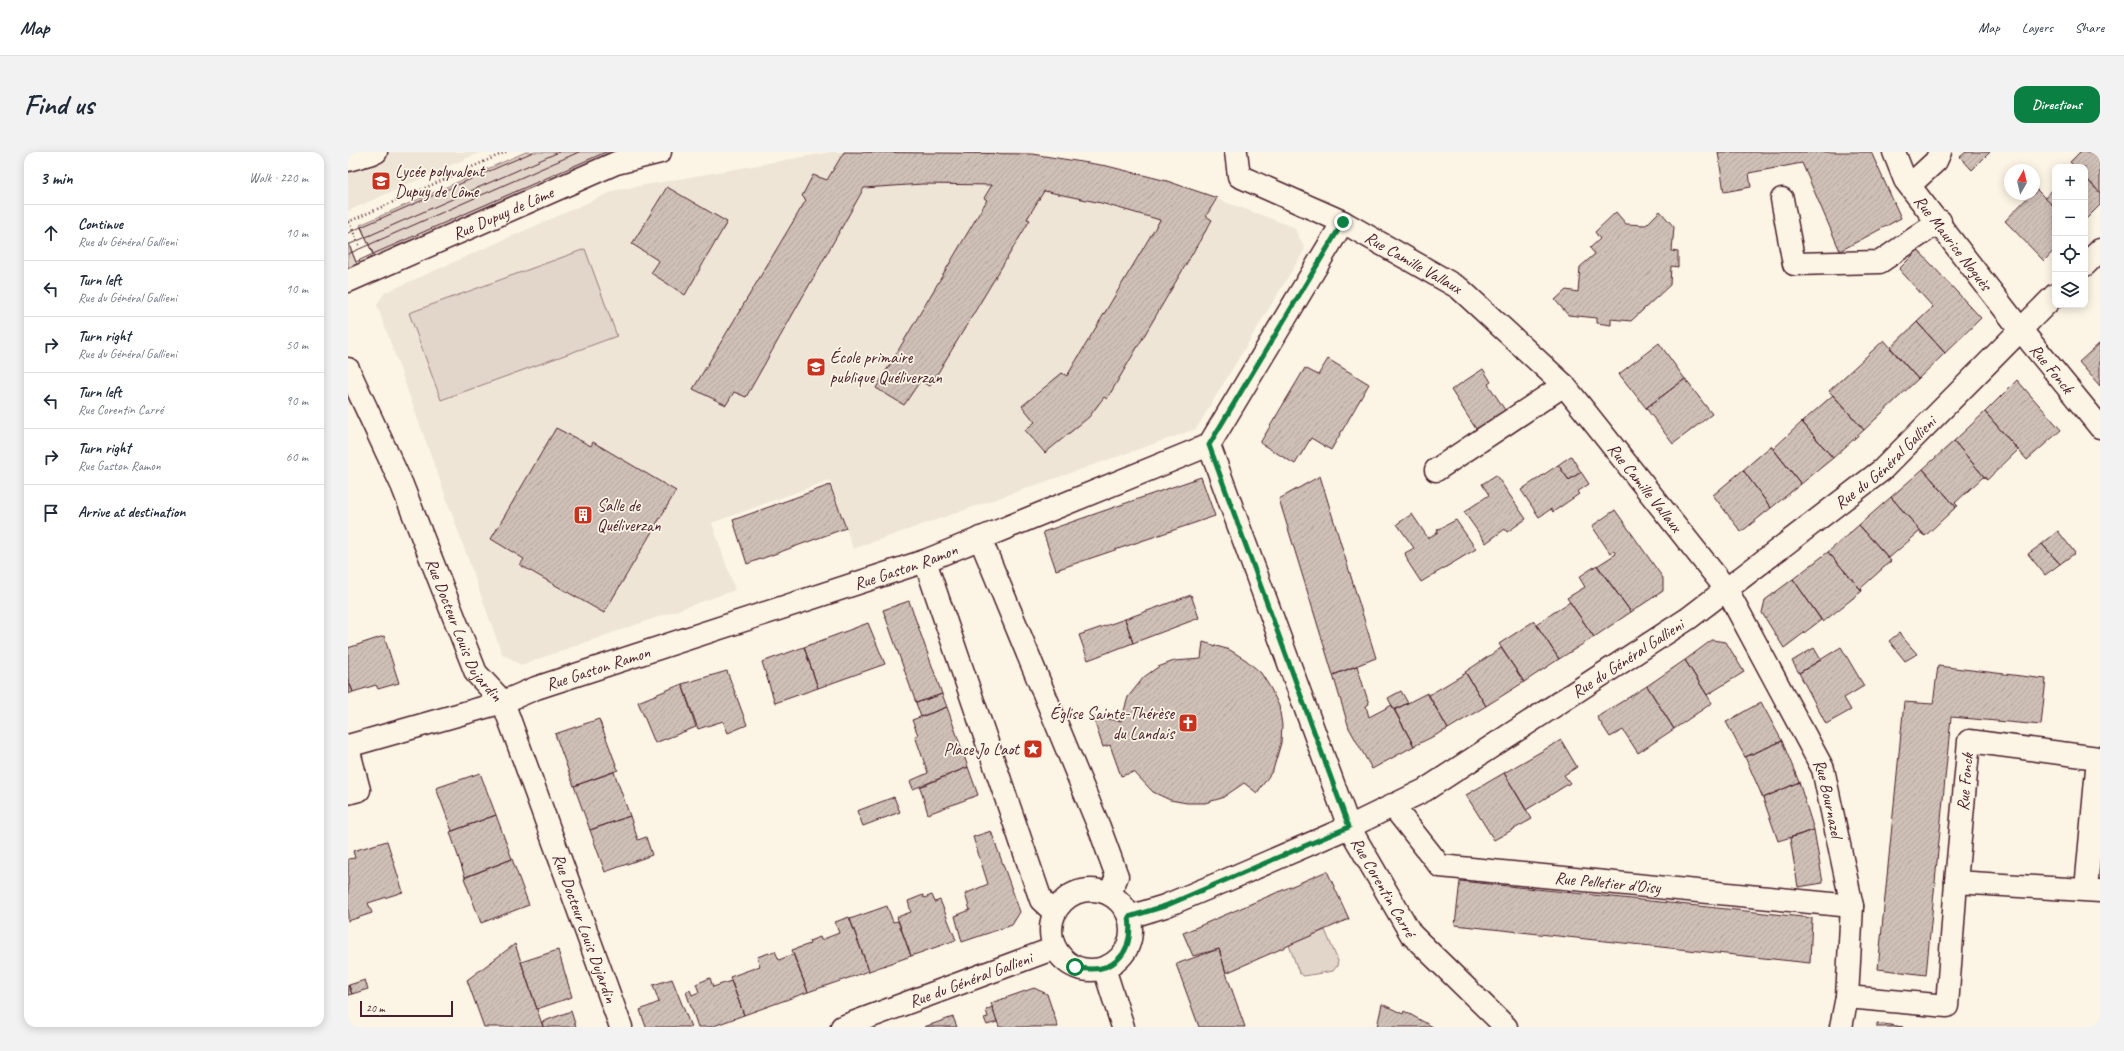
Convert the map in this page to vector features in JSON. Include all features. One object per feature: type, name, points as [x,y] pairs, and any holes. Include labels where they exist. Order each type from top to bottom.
[{"type":"street","points":[[348,160],[376,152]]},
{"type":"street","name":"Rue Camille Vallaux","points":[[1236,152],[1239,176],[1343,222],[1459,288],[1564,385],[1727,590]]},
{"type":"street","name":"Rue Maurice Noguès","points":[[1894,152],[1910,185],[1940,222],[2020,329]]},
{"type":"street","points":[[1910,185],[1936,161],[1940,152]]},
{"type":"street","name":"Rue Dupuy de Lôme","points":[[348,281],[616,163],[652,153]]},
{"type":"street","points":[[1782,199],[1794,264],[1880,262],[1940,222]]},
{"type":"street","points":[[1209,445],[1343,222]]},
{"type":"street","points":[[2088,262],[2100,250]]},
{"type":"street","name":"Rue du Général Gallieni","points":[[1129,917],[1165,906],[1349,827],[1425,790],[1689,618],[1882,470],[2052,298]]},
{"type":"street","name":"Rue Fonck","points":[[2020,329],[2100,426]]},
{"type":"street","name":"Rue Docteur Louis Dujardin","points":[[348,369],[402,485],[476,673],[503,702],[622,1027]]},
{"type":"street","points":[[1436,470],[1564,385]]},
{"type":"street","name":"Rue Gaston Ramon","points":[[348,747],[503,702],[536,688],[925,561],[1209,445]]},
{"type":"street","name":"Rue Corentin Carré","points":[[1209,445],[1349,827],[1411,934],[1506,1027]]},
{"type":"street","points":[[980,538],[1100,827],[1117,876],[1110,894]]},
{"type":"street","points":[[925,561],[1041,900],[1054,912],[1062,902],[1072,894],[1084,890],[1098,890],[1110,894],[1122,904],[1129,917],[1131,932],[1127,947],[1118,960],[1104,968],[1123,1027]]},
{"type":"street","name":"Rue Bournazel","points":[[1727,590],[1823,769],[1852,906],[1847,997],[1841,1027]]},
{"type":"street","name":"Rue Fonck","points":[[1847,997],[1947,1006],[1956,882],[1969,741],[2099,750],[2093,890],[1956,882]]},
{"type":"street","points":[[348,747],[360,790],[348,793]]},
{"type":"street","name":"Rue Pelletier d'Oisy","points":[[1392,806],[1440,866],[1852,906]]},
{"type":"street","name":"Rue du Général Gallieni","points":[[1054,912],[1050,930],[1055,948],[1063,959],[1075,967],[1090,970],[1104,968]]},
{"type":"street","name":"Rue du Général Gallieni","points":[[842,1027],[1055,948]]},
{"type":"path","points":[[348,222],[506,152]]},
{"type":"shaded area","name":"Lycée polyvalent Dupuy de Lôme","points":[[348,152],[481,152],[348,211]]},
{"type":"shaded area","points":[[526,152],[609,152],[596,160],[487,209],[396,246],[375,259],[360,225]]},
{"type":"shaded area","name":"École primaire publique Quéliverzan","points":[[831,152],[1017,152],[1107,166],[1167,181],[1294,227],[1305,249],[1196,429],[853,549],[830,480],[712,523],[735,590],[521,665],[502,654],[377,305],[384,293],[616,190]]},
{"type":"shaded area","points":[[348,243],[358,267],[348,270]]},
{"type":"shaded area","points":[[585,249],[617,336],[441,400],[409,313]]},
{"type":"shaded area","points":[[1325,930],[1338,961],[1337,966],[1333,971],[1304,976],[1299,973],[1289,945]]},
{"type":"building","points":[[844,152],[1032,154],[1107,166],[1167,181],[1217,198],[1206,216],[1212,220],[1107,399],[1104,397],[1089,417],[1045,453],[1025,430],[1035,422],[1022,406],[1062,373],[1067,376],[1160,220],[1101,203],[1044,191],[1027,219],[1030,220],[930,386],[920,381],[904,405],[876,388],[987,200],[984,198],[992,185],[923,184],[864,188],[746,397],[734,392],[726,405],[693,389],[806,200],[802,196],[813,175],[827,180]]},
{"type":"building","points":[[1718,152],[1871,152],[1901,218],[1840,251],[1802,163],[1749,173],[1751,187],[1724,192]]},
{"type":"building","points":[[1966,152],[1990,152],[1972,170],[1960,157]]},
{"type":"building","points":[[2080,152],[2100,152],[2100,193],[2088,180],[2088,164],[2072,164],[2070,162]]},
{"type":"building","points":[[2088,180],[2100,193],[2100,205],[2088,217]]},
{"type":"building","points":[[667,187],[727,222],[685,295],[651,273],[659,261],[632,244]]},
{"type":"building","points":[[2052,190],[2052,205],[2045,198]]},
{"type":"building","points":[[2040,193],[2052,205],[2052,252],[2044,261],[2005,221],[2025,200],[2040,200]]},
{"type":"building","points":[[1660,211],[1674,227],[1672,251],[1678,252],[1678,267],[1671,266],[1670,285],[1631,321],[1611,319],[1611,325],[1597,323],[1597,318],[1568,315],[1555,300],[1566,290],[1578,292],[1580,267],[1595,254],[1590,248],[1600,239],[1595,232],[1616,212],[1626,224],[1646,225]]},
{"type":"building","points":[[1918,250],[1981,318],[1945,353],[1917,322],[1933,307],[1899,269]]},
{"type":"building","points":[[1917,322],[1945,353],[1918,379],[1890,348]]},
{"type":"building","points":[[1884,340],[1918,379],[1864,430],[1829,391]]},
{"type":"building","points":[[1659,343],[1685,379],[1646,408],[1619,374]]},
{"type":"building","points":[[2100,343],[2100,386],[2079,362]]},
{"type":"building","points":[[1328,359],[1369,384],[1331,450],[1311,438],[1295,464],[1260,443],[1305,368],[1318,375]]},
{"type":"building","points":[[1483,369],[1491,382],[1488,384],[1505,410],[1476,429],[1451,390]]},
{"type":"building","points":[[1685,379],[1712,414],[1673,444],[1646,408]]},
{"type":"building","points":[[2017,380],[2061,430],[2027,460],[1985,412]]},
{"type":"building","points":[[1833,395],[1864,430],[1833,458],[1802,422]]},
{"type":"building","points":[[1985,412],[2018,450],[1987,480],[1954,441]]},
{"type":"building","points":[[1802,422],[1833,458],[1801,484],[1773,449]]},
{"type":"building","name":"Salle de Quéliverzan","points":[[556,428],[591,446],[593,442],[676,491],[604,613],[520,565],[524,559],[491,539]]},
{"type":"building","points":[[1954,441],[1987,480],[1983,477],[1955,503],[1958,506],[1956,507],[1923,469]]},
{"type":"building","points":[[1771,446],[1801,484],[1771,508],[1743,470]]},
{"type":"building","points":[[1571,456],[1581,472],[1569,480],[1558,465]]},
{"type":"building","points":[[1558,465],[1569,480],[1581,472],[1589,484],[1577,492],[1579,494],[1553,512],[1551,509],[1539,517],[1521,490]]},
{"type":"building","points":[[1923,469],[1956,507],[1925,536],[1891,497]]},
{"type":"building","points":[[1743,470],[1771,508],[1741,532],[1713,495]]},
{"type":"building","points":[[1496,475],[1526,519],[1507,532],[1505,529],[1486,543],[1464,512],[1489,495],[1482,484]]},
{"type":"building","points":[[1320,476],[1376,658],[1333,675],[1279,499]]},
{"type":"building","points":[[1201,477],[1215,516],[1056,570],[1043,532]]},
{"type":"building","points":[[830,485],[846,528],[747,564],[733,520]]},
{"type":"building","points":[[1891,497],[1925,536],[1919,532],[1889,558],[1859,525]]},
{"type":"building","points":[[1615,510],[1663,578],[1663,591],[1631,612],[1597,566],[1616,554],[1614,551],[1610,553],[1592,526]]},
{"type":"building","points":[[1412,514],[1428,538],[1438,532],[1437,530],[1456,520],[1476,549],[1421,582],[1408,562],[1405,553],[1414,548],[1397,524]]},
{"type":"building","points":[[1859,525],[1891,561],[1861,588],[1862,591],[1828,552]]},
{"type":"building","points":[[2058,531],[2075,553],[2060,564],[2042,544]]},
{"type":"building","points":[[2042,544],[2060,564],[2045,575],[2028,554]]},
{"type":"building","points":[[1828,552],[1862,591],[1823,622],[1793,579]]},
{"type":"building","points":[[1597,565],[1631,612],[1594,637],[1567,598],[1585,587],[1579,577]]},
{"type":"building","points":[[1793,579],[1821,620],[1784,648],[1762,613],[1765,600]]},
{"type":"building","points":[[1191,595],[1199,618],[1133,643],[1125,619]]},
{"type":"building","points":[[909,601],[942,694],[916,703],[883,610]]},
{"type":"building","points":[[1570,602],[1594,637],[1559,659],[1536,624]]},
{"type":"building","points":[[1125,619],[1133,643],[1088,660],[1079,635]]},
{"type":"building","points":[[1534,621],[1559,659],[1524,682],[1499,644]]},
{"type":"building","points":[[868,623],[885,664],[818,688],[804,647]]},
{"type":"building","points":[[1899,633],[1917,654],[1905,661],[1889,641]]},
{"type":"building","points":[[384,636],[399,683],[378,689],[376,685],[353,692],[348,679],[348,648]]},
{"type":"building","points":[[1712,640],[1726,642],[1744,672],[1707,695],[1685,660]]},
{"type":"building","name":"Église Sainte-Thérèse du Landais","points":[[1203,642],[1230,650],[1246,660],[1261,673],[1279,706],[1282,725],[1281,743],[1273,770],[1257,793],[1244,783],[1222,798],[1205,803],[1187,803],[1170,800],[1153,792],[1134,772],[1121,776],[1110,745],[1103,747],[1093,717],[1121,721],[1128,697],[1144,677],[1158,667],[1174,661],[1201,659]]},
{"type":"building","points":[[804,647],[818,688],[775,703],[762,662]]},
{"type":"building","points":[[1841,647],[1864,686],[1844,698],[1851,710],[1826,724],[1799,673]]},
{"type":"building","points":[[1501,648],[1524,682],[1486,706],[1465,672]]},
{"type":"building","points":[[1814,648],[1821,660],[1799,673],[1792,661]]},
{"type":"building","points":[[1685,660],[1712,703],[1674,729],[1647,686]]},
{"type":"building","points":[[1357,666],[1369,704],[1366,706],[1369,717],[1392,705],[1414,746],[1372,769],[1349,728],[1333,675]]},
{"type":"building","points":[[1938,666],[2046,679],[2041,725],[1951,717],[1926,975],[1878,969],[1904,702],[1933,704]]},
{"type":"building","points":[[727,671],[747,725],[728,733],[723,721],[698,729],[682,684]]},
{"type":"building","points":[[1466,673],[1486,706],[1448,729],[1429,695]]},
{"type":"building","points":[[348,679],[353,692],[348,694]]},
{"type":"building","points":[[682,684],[696,727],[655,743],[638,702]]},
{"type":"building","points":[[1647,686],[1674,729],[1638,753],[1623,730],[1610,737],[1597,717]]},
{"type":"building","points":[[1401,691],[1408,703],[1394,710],[1388,698]]},
{"type":"building","points":[[1427,693],[1448,729],[1414,746],[1394,710]]},
{"type":"building","points":[[942,694],[947,707],[921,717],[916,703]]},
{"type":"building","points":[[1761,702],[1782,741],[1745,757],[1726,722]]},
{"type":"building","points":[[947,707],[968,767],[913,789],[910,781],[928,773],[915,736],[918,735],[912,720]]},
{"type":"building","points":[[599,719],[618,770],[574,786],[555,734]]},
{"type":"building","points":[[1561,740],[1577,767],[1564,775],[1570,783],[1526,810],[1504,773]]},
{"type":"building","points":[[1782,741],[1799,782],[1763,798],[1745,757]]},
{"type":"building","points":[[968,767],[978,795],[928,814],[920,787]]},
{"type":"building","points":[[614,772],[630,816],[590,830],[574,786]]},
{"type":"building","points":[[480,773],[496,815],[452,831],[436,788]]},
{"type":"building","points":[[1504,773],[1532,819],[1494,840],[1466,795]]},
{"type":"building","points":[[1799,782],[1814,830],[1778,841],[1763,798]]},
{"type":"building","points":[[894,797],[900,812],[863,826],[857,811]]},
{"type":"building","points":[[496,815],[512,859],[465,877],[450,832]]},
{"type":"building","points":[[630,816],[638,840],[646,837],[652,855],[605,872],[590,830]]},
{"type":"building","points":[[1814,830],[1823,883],[1798,887],[1790,838]]},
{"type":"building","points":[[991,831],[1020,912],[1012,925],[962,942],[955,916],[970,910],[965,894],[988,884],[973,837]]},
{"type":"building","points":[[387,841],[403,892],[368,903],[372,913],[348,921],[348,859],[355,858],[353,851]]},
{"type":"building","points":[[512,859],[529,905],[481,923],[464,878]]},
{"type":"building","points":[[1327,871],[1349,919],[1226,973],[1219,949],[1193,956],[1183,933]]},
{"type":"building","points":[[1460,881],[1812,918],[1810,963],[1455,925]]},
{"type":"building","points":[[923,895],[924,898],[932,895],[935,902],[940,900],[956,940],[911,956],[897,917],[911,912],[908,901]]},
{"type":"building","points":[[887,906],[893,922],[898,921],[911,956],[869,971],[850,919]]},
{"type":"building","points":[[849,917],[869,971],[808,992],[792,950],[810,944],[809,941],[820,937],[821,940],[839,933],[835,922]]},
{"type":"building","points":[[515,944],[543,1027],[484,1027],[467,980]]},
{"type":"building","points":[[1219,949],[1245,1027],[1199,1027],[1176,964]]},
{"type":"building","points":[[558,950],[572,997],[537,1009],[521,962]]},
{"type":"building","points":[[775,951],[779,960],[793,954],[808,992],[744,1015],[730,977],[760,966],[757,957]]},
{"type":"building","points":[[710,978],[713,987],[731,981],[744,1015],[711,1027],[698,1027],[686,992],[690,990],[692,995],[699,992],[696,984]]},
{"type":"building","points":[[672,979],[691,1027],[646,1027],[640,1010],[659,1002],[653,985]]},
{"type":"building","points":[[365,980],[368,989],[352,994],[349,985]]},
{"type":"building","points":[[348,985],[352,994],[348,995]]},
{"type":"building","points":[[1034,988],[1047,994],[1058,1027],[999,1027],[991,1003]]},
{"type":"building","points":[[1382,1004],[1403,1014],[1404,1011],[1433,1027],[1377,1027]]},
{"type":"building","points":[[992,1007],[997,1022],[987,1025],[984,1018],[988,1017],[986,1010]]},
{"type":"building","points":[[571,1011],[576,1027],[543,1027],[542,1022]]},
{"type":"building","points":[[953,1017],[957,1027],[924,1027]]},
{"type":"building","points":[[1877,1023],[1903,1027],[1877,1027]]},
{"type":"tram line","points":[[533,152],[361,227],[373,254],[606,152]]},
{"type":"tram line","points":[[348,245],[559,152]]},
{"type":"tram line","points":[[348,254],[579,152]]},
{"type":"tram line","points":[[348,233],[361,227],[363,231]]},
{"type":"tram line","points":[[350,247],[356,262],[373,254],[371,249]]},
{"type":"place","name":"Lycée polyvalent Dupuy de Lôme","points":[[381,181]]},
{"type":"place","name":"École primaire publique Quéliverzan","points":[[816,367]]},
{"type":"place","name":"Salle de Quéliverzan","points":[[583,515]]},
{"type":"place","name":"Église Sainte-Thérèse du Landais","points":[[1188,723]]},
{"type":"place","name":"Place Jo Laot","points":[[1033,749]]},
{"type":"route","points":[[1075,967],[1090,970],[1104,968],[1118,960],[1127,947],[1131,932],[1129,917],[1165,906],[1349,827],[1209,445],[1329,249],[1343,222]]}]
